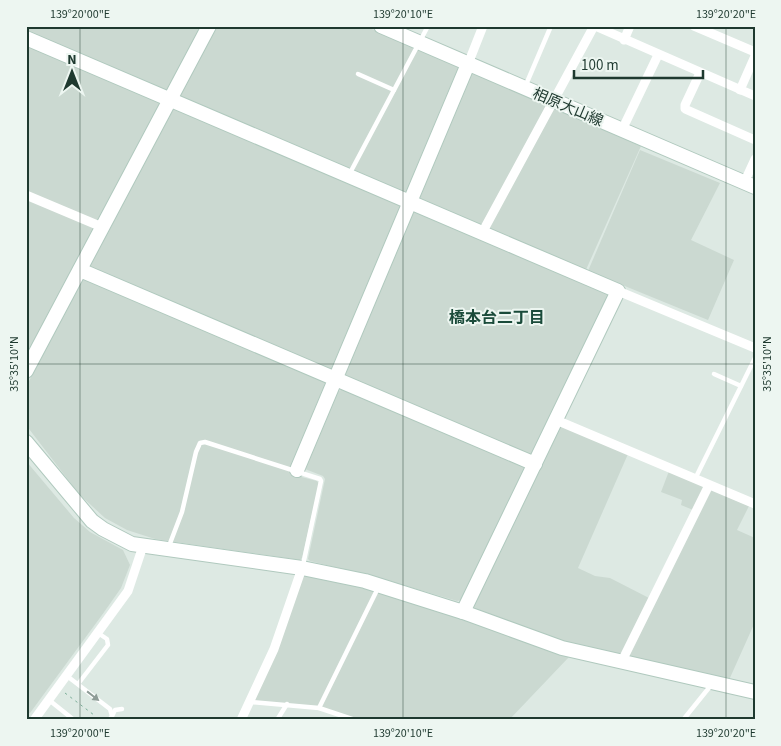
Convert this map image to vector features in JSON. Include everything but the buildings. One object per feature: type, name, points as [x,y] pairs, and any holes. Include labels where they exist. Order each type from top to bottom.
[{"type":"street","points":[[26,371],[30,355],[80,270],[210,26]]},
{"type":"street","name":"相原大山線","points":[[381,26],[750,185]]},
{"type":"street","points":[[297,470],[411,203],[483,26]]},
{"type":"street","points":[[482,233],[594,26],[755,96]]},
{"type":"street","points":[[624,40],[630,26]]},
{"type":"street","points":[[694,26],[755,52]]},
{"type":"street","points":[[26,38],[618,292],[755,348]]},
{"type":"street","points":[[622,130],[658,55]]},
{"type":"street","points":[[740,90],[755,56]]},
{"type":"street","points":[[700,73],[684,105],[685,109],[755,140]]},
{"type":"street","points":[[750,185],[755,158]]},
{"type":"street","points":[[26,195],[102,227]]},
{"type":"street","points":[[80,270],[535,464]]},
{"type":"street","points":[[463,612],[618,292]]},
{"type":"street","points":[[556,420],[755,504]]},
{"type":"street","points":[[26,442],[92,520],[122,539],[143,546],[302,568],[380,585],[463,612],[562,648],[621,663],[755,692]]},
{"type":"street","points":[[621,663],[709,485]]},
{"type":"street","points":[[34,720],[51,702],[67,676],[128,591],[143,546]]},
{"type":"street","points":[[241,720],[274,649],[302,568]]},
{"type":"lane","points":[[348,176],[428,26]]},
{"type":"lane","points":[[525,88],[550,26]]},
{"type":"lane","points":[[358,74],[394,90]]},
{"type":"lane","points":[[695,479],[755,358]]},
{"type":"lane","points":[[714,374],[741,386]]},
{"type":"lane","points":[[168,550],[182,512],[200,443],[205,442],[297,470],[321,481],[302,568]]},
{"type":"lane","points":[[319,708],[380,585]]},
{"type":"lane","points":[[78,684],[108,645],[107,639],[98,633]]},
{"type":"lane","points":[[67,676],[110,709],[111,718]]},
{"type":"lane","points":[[683,720],[713,682]]},
{"type":"lane","points":[[51,702],[74,720]]},
{"type":"lane","points":[[251,702],[319,708],[355,720]]},
{"type":"lane","points":[[278,720],[287,704]]},
{"type":"lane","points":[[111,718],[116,710],[122,709]]},
{"type":"path","points":[[51,702],[62,691],[94,715]]},
{"type":"shaded area","points":[[26,26],[365,26],[641,146],[581,281],[610,294],[532,455],[529,456],[332,372],[290,474],[317,481],[319,484],[300,560],[155,539],[127,530],[105,518],[79,494],[26,425],[26,387],[43,354],[26,346]]},
{"type":"shaded area","points":[[640,150],[720,183],[691,240],[734,260],[708,320],[588,271]]},
{"type":"shaded area","points":[[344,389],[525,464],[526,470],[462,600],[457,601],[308,559],[325,479],[323,476],[305,469],[338,391]]},
{"type":"shaded area","points":[[559,424],[628,454],[578,568],[595,576],[610,578],[649,598],[698,512],[681,505],[682,500],[661,492],[669,471],[749,506],[737,530],[755,538],[755,622],[729,680],[580,647],[470,608]]},
{"type":"shaded area","points":[[26,461],[74,518],[90,532],[123,550],[130,565],[121,588],[30,713],[26,714]]},
{"type":"shaded area","points":[[302,568],[410,600],[569,657],[509,720],[355,720],[319,708],[251,702]]},
{"type":"district","name":"橋本台二丁目","points":[[497,317]]}]
